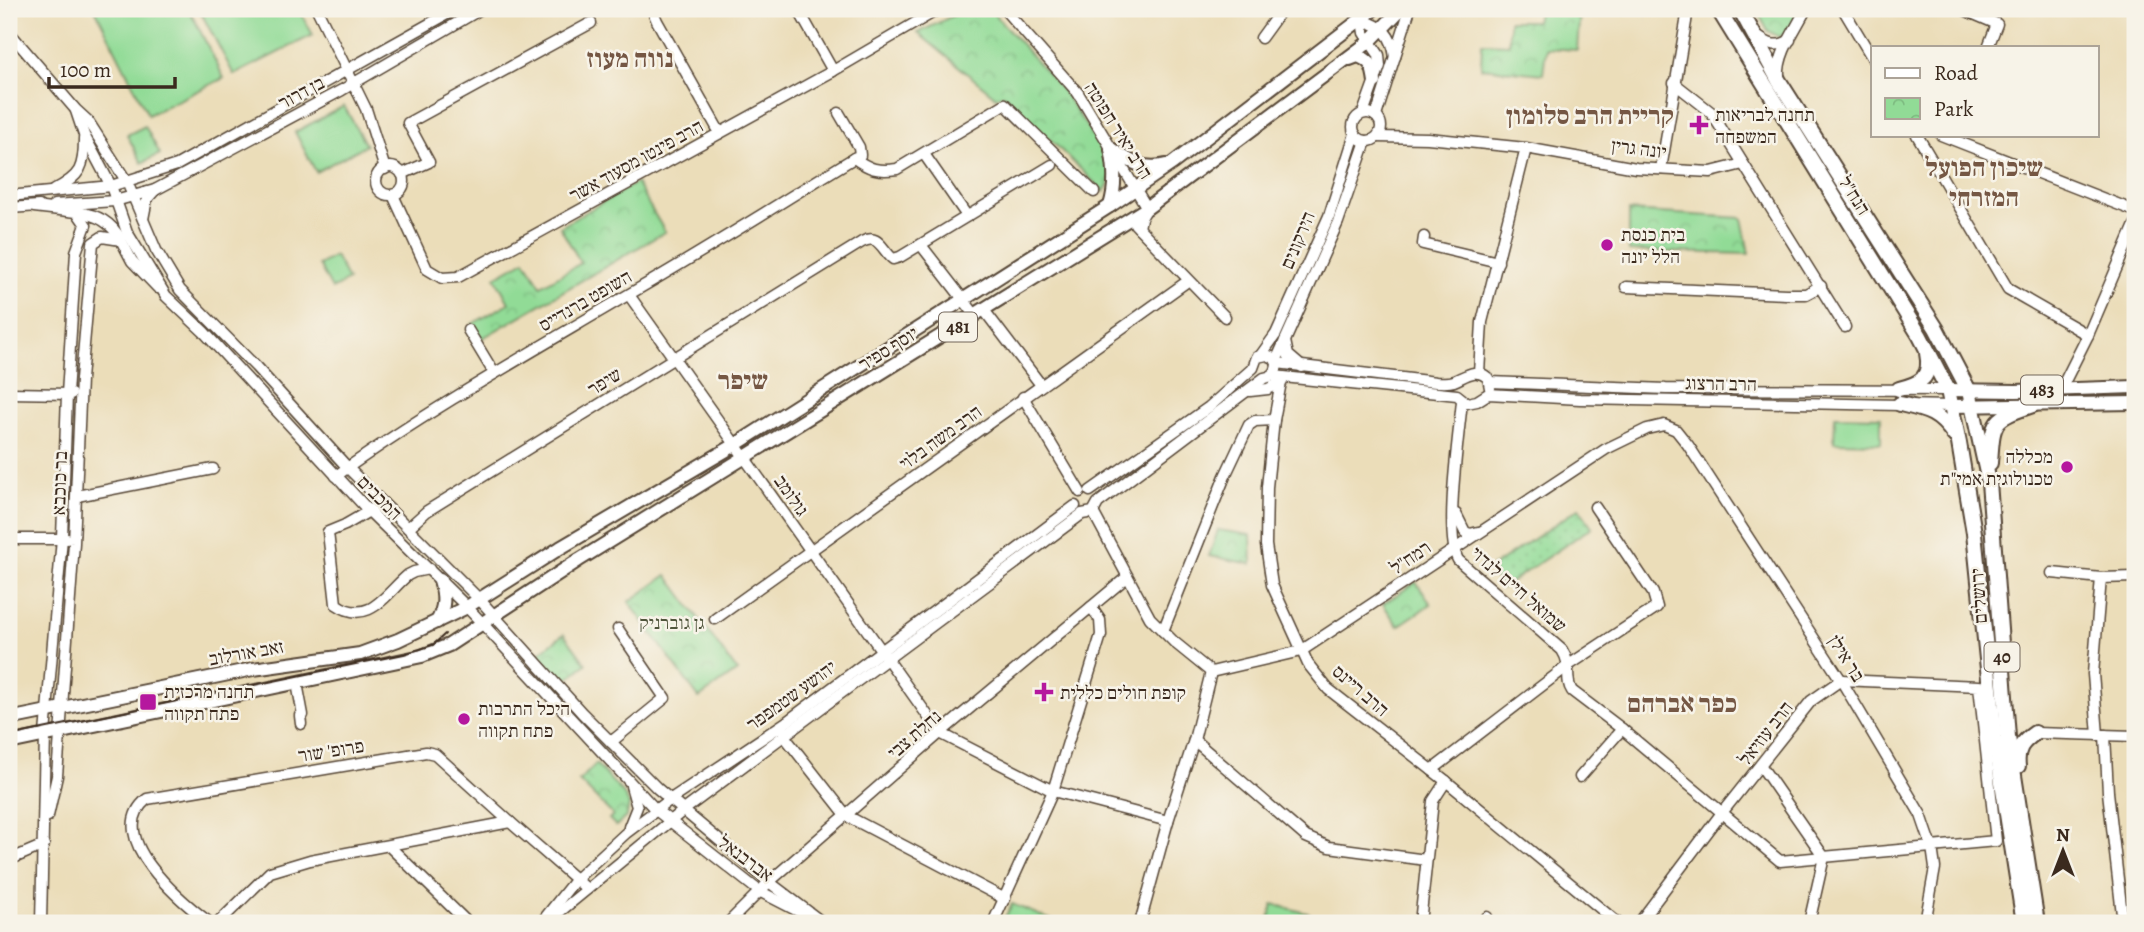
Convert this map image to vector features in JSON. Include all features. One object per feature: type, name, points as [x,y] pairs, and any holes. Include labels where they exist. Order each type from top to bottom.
[{"type":"highway","name":"הנח\"ל","points":[[1718,9],[1920,336],[1948,390],[1952,406]]},
{"type":"highway","name":"הנח\"ל","points":[[1740,9],[1779,82],[1936,328],[1969,391]]},
{"type":"highway","points":[[1899,389],[1918,384],[1928,369],[1928,357],[1920,336]]},
{"type":"highway","name":"ירושלים","points":[[1969,391],[1989,482],[2008,737],[2037,923]]},
{"type":"highway","points":[[1900,404],[1928,411],[1945,421],[1959,443]]},
{"type":"highway","points":[[1989,482],[1991,439],[1995,425],[2003,415],[2033,405]]},
{"type":"highway","name":"ירושלים","points":[[1952,406],[1975,533],[1995,737],[2024,923]]},
{"type":"highway","points":[[2006,708],[2010,718],[2035,733],[2021,743],[2017,760],[2029,869]]},
{"type":"main road","name":"481","points":[[1362,20],[1374,9]]},
{"type":"main road","name":"יוסף ספיר","points":[[480,623],[980,313],[1134,224],[1147,208],[1369,42],[1401,9]]},
{"type":"main road","name":"יוסף ספיר","points":[[480,600],[560,548],[735,444],[1110,206],[1173,163],[1362,20]]},
{"type":"main road","points":[[1343,62],[1358,56],[1366,59],[1373,65],[1375,82]]},
{"type":"main road","points":[[1111,149],[1137,166],[1173,163]]},
{"type":"main road","points":[[1110,206],[1114,194],[1115,170],[1111,149]]},
{"type":"main road","name":"483","points":[[1948,390],[2135,387]]},
{"type":"main road","name":"483","points":[[1952,406],[2135,403]]},
{"type":"main road","points":[[437,622],[445,595],[440,580]]},
{"type":"main road","name":"זאב אורלוב","points":[[9,719],[253,669],[360,654],[378,649],[480,600]]},
{"type":"main road","name":"זאב אורלוב","points":[[9,743],[422,656],[449,645],[480,623]]},
{"type":"street","points":[[317,9],[349,70],[385,169]]},
{"type":"street","name":"בן דרור","points":[[9,196],[111,186],[177,165],[456,9]]},
{"type":"street","name":"בן דרור","points":[[34,207],[115,201],[155,190],[342,90],[481,9]]},
{"type":"street","points":[[652,9],[720,134]]},
{"type":"street","points":[[798,9],[833,71]]},
{"type":"street","name":"הרב יאיר חפוטה","points":[[1004,9],[1078,93],[1147,208]]},
{"type":"street","points":[[1016,9],[1017,23]]},
{"type":"street","points":[[1261,38],[1282,9]]},
{"type":"street","points":[[1362,20],[1369,42],[1379,55],[1380,66],[1363,113],[1354,123],[1355,134],[1366,141],[1378,137],[1382,89],[1410,9]]},
{"type":"street","points":[[1661,169],[1686,22],[1687,14],[1684,9]]},
{"type":"street","points":[[1779,82],[1779,69],[1806,9]]},
{"type":"street","points":[[1843,9],[1871,56]]},
{"type":"street","points":[[1962,9],[1997,23],[1988,46]]},
{"type":"street","name":"הרב פינטו מסעוד אשר","points":[[393,195],[427,269],[442,278],[458,277],[720,134],[937,11]]},
{"type":"street","points":[[1362,20],[1383,29],[1393,43],[1395,57]]},
{"type":"street","points":[[402,174],[429,162],[408,123],[591,23]]},
{"type":"street","name":"המכבים","points":[[9,32],[88,121],[127,182],[148,233],[180,290],[256,367],[348,468],[480,600],[552,682],[671,799]]},
{"type":"street","points":[[1752,33],[1771,45],[1791,40]]},
{"type":"street","points":[[1674,83],[1711,112],[1845,327]]},
{"type":"street","points":[[342,90],[359,94]]},
{"type":"street","points":[[839,113],[859,147],[860,155],[854,158],[869,169],[883,172],[897,169],[924,154],[1005,104],[1094,192]]},
{"type":"street","points":[[46,194],[72,180],[82,167],[84,135],[76,110]]},
{"type":"street","points":[[1363,113],[1379,119]]},
{"type":"street","name":"יונה גרין","points":[[1379,119],[1406,136]]},
{"type":"street","name":"הירקונים","points":[[1261,355],[1276,334],[1324,228],[1355,134]]},
{"type":"street","name":"המכבים","points":[[84,135],[111,186],[127,232],[166,296],[204,332],[369,511],[467,607],[656,810]]},
{"type":"street","name":"יונה גרין","points":[[1378,137],[1406,136],[1526,148],[1636,168],[1711,172],[1743,164]]},
{"type":"street","points":[[1918,136],[2008,289],[2088,335]]},
{"type":"street","points":[[1952,137],[2135,211]]},
{"type":"street","name":"הירקונים","points":[[1276,362],[1338,222],[1366,141]]},
{"type":"street","points":[[1479,373],[1482,322],[1526,148]]},
{"type":"street","points":[[924,154],[967,216]]},
{"type":"street","name":"השופט ברנדייס","points":[[336,476],[382,443],[494,373],[629,295],[854,158]]},
{"type":"street","points":[[1041,385],[980,313],[963,301],[921,245],[1052,165]]},
{"type":"street","points":[[392,168],[402,174],[403,187],[393,195],[381,191],[377,184],[378,175],[385,169],[392,168]]},
{"type":"street","points":[[148,233],[143,217],[144,207],[155,190]]},
{"type":"street","points":[[9,208],[34,207],[102,218],[114,228],[132,261],[166,296]]},
{"type":"street","name":"בר כוכבא","points":[[41,923],[45,734],[62,538],[66,394],[76,252],[86,225],[77,212]]},
{"type":"street","points":[[1134,224],[1225,317]]},
{"type":"street","points":[[2061,389],[2088,335],[2135,225]]},
{"type":"street","name":"בר כוכבא","points":[[44,826],[57,776],[91,250],[93,243],[102,237],[121,240]]},
{"type":"street","points":[[1424,237],[1423,244],[1498,261]]},
{"type":"street","name":"שיפר","points":[[408,528],[427,511],[870,238],[877,239],[893,259],[921,245]]},
{"type":"street","name":"הרב משה בלוי","points":[[715,619],[811,553],[1023,397],[1185,283]]},
{"type":"street","points":[[1626,287],[1806,294],[1821,286]]},
{"type":"street","name":"גולומב","points":[[629,295],[940,733]]},
{"type":"street","points":[[468,330],[494,373]]},
{"type":"street","points":[[1285,341],[1288,355],[1302,367]]},
{"type":"street","points":[[1276,362],[1273,379],[1257,375],[1253,368],[1254,360],[1261,355],[1270,356],[1276,362],[1302,367],[1436,382],[1450,382],[1465,374],[1479,373],[1484,374],[1490,382],[1488,394]]},
{"type":"street","points":[[1140,923],[1194,740],[1211,672],[1150,618],[1087,509],[1075,498],[1209,407],[1253,368]]},
{"type":"street","name":"הרב הרצוג","points":[[1249,391],[1268,389],[1273,379],[1291,377],[1460,398],[1472,403],[1488,394],[1580,399],[1952,406]]},
{"type":"street","name":"יהושע שטמפפר","points":[[546,923],[684,810],[1087,509],[1249,391],[1273,379]]},
{"type":"street","name":"הרב ריינס","points":[[1273,379],[1266,545],[1272,585],[1301,652],[1328,689],[1446,781],[1618,923]]},
{"type":"street","points":[[1457,379],[1455,388],[1460,398]]},
{"type":"street","name":"הרב הרצוג","points":[[1490,382],[1666,389],[1948,390]]},
{"type":"street","points":[[9,393],[80,394]]},
{"type":"street","points":[[1023,397],[1085,491],[1095,494],[1087,509]]},
{"type":"street","name":"שמואל חיים לנדוי","points":[[1460,398],[1453,506],[1455,556],[1462,565],[1562,650],[1569,664],[1569,686],[1572,691],[1622,729],[1780,861],[1996,841],[1979,686],[1841,680]]},
{"type":"street","points":[[1163,631],[1225,476],[1249,425],[1255,421],[1273,420]]},
{"type":"street","name":"רמח\"ל","points":[[1211,672],[1301,652],[1606,449],[1647,429],[1664,425],[1676,430]]},
{"type":"street","name":"בר אילן","points":[[1676,430],[1841,680],[1921,814],[1932,847],[1935,868],[1925,923]]},
{"type":"street","points":[[77,496],[214,469]]},
{"type":"street","points":[[383,503],[328,532],[336,604],[353,612],[375,608],[408,575],[429,569]]},
{"type":"street","points":[[1453,506],[1465,532],[1479,532]]},
{"type":"street","points":[[1432,770],[1569,664],[1654,610],[1657,603],[1653,593],[1595,507]]},
{"type":"street","name":"יהושע שטמפפר","points":[[540,923],[575,880],[626,833],[656,810],[785,723],[880,651],[1087,509]]},
{"type":"street","points":[[9,538],[62,538],[74,543]]},
{"type":"street","points":[[2052,573],[2101,579],[2135,577]]},
{"type":"street","name":"נחלת צבי","points":[[728,923],[769,882],[940,733],[1127,577]]},
{"type":"street","points":[[2101,579],[2093,674],[2123,923]]},
{"type":"street","points":[[993,923],[1053,791],[1101,635],[1100,620],[1091,607]]},
{"type":"street","points":[[611,742],[665,698],[618,629]]},
{"type":"street","name":"הרב עוזיאל","points":[[1639,923],[1811,701],[1841,680]]},
{"type":"street","points":[[297,683],[303,715],[300,716],[301,724]]},
{"type":"street","points":[[785,723],[785,737],[847,816],[1005,899]]},
{"type":"street","points":[[1580,777],[1622,729]]},
{"type":"street","points":[[940,733],[1053,791],[1168,821]]},
{"type":"street","points":[[2035,733],[2135,736]]},
{"type":"street","points":[[1194,740],[1306,837],[1329,847],[1426,860]]},
{"type":"street","name":"פרופ' שור","points":[[211,923],[177,894],[142,856],[135,836],[135,817],[141,804],[152,797],[426,752],[435,754],[587,889]]},
{"type":"street","points":[[1761,766],[1824,856],[1809,923]]},
{"type":"street","points":[[1420,923],[1433,801],[1446,781]]},
{"type":"street","points":[[626,833],[637,807],[630,782]]},
{"type":"street","name":"אברבנאל","points":[[671,799],[822,923]]},
{"type":"street","name":"אברבנאל","points":[[656,810],[759,891],[822,923]]},
{"type":"street","points":[[218,923],[270,872],[310,860],[510,822]]},
{"type":"street","points":[[9,860],[44,845]]},
{"type":"street","points":[[389,846],[468,923]]},
{"type":"green space","points":[[95,9],[189,9],[224,78],[148,115]]},
{"type":"green space","points":[[199,9],[299,9],[313,35],[234,75]]},
{"type":"green space","points":[[973,9],[990,9],[1063,91],[1111,163],[1110,182],[1104,192],[1003,94],[996,97],[918,33],[958,13]]},
{"type":"green space","points":[[1539,9],[1580,9],[1577,50],[1546,48],[1543,74],[1481,68],[1482,43],[1509,44],[1509,21],[1536,21]]},
{"type":"green space","points":[[1756,9],[1799,9],[1789,33],[1779,37],[1768,31]]},
{"type":"green space","points":[[344,106],[366,145],[316,172],[295,132]]},
{"type":"green space","points":[[145,126],[160,154],[142,163],[127,135]]},
{"type":"green space","points":[[636,183],[665,232],[481,339],[472,324],[509,303],[495,277],[525,260],[541,286],[581,263],[560,227]]},
{"type":"green space","points":[[1629,211],[1742,218],[1749,254],[1629,251]]},
{"type":"green space","points":[[335,256],[348,280],[332,289],[319,265]]},
{"type":"green space","points":[[1835,416],[1881,417],[1881,443],[1834,442]]},
{"type":"green space","points":[[1579,508],[1592,527],[1502,588],[1489,569]]},
{"type":"green space","points":[[1218,530],[1251,535],[1252,564],[1209,556]]},
{"type":"green space","name":"גן גוברניק","points":[[667,575],[737,671],[699,698],[629,602]]},
{"type":"green space","points":[[1416,582],[1431,604],[1398,626],[1383,604]]},
{"type":"green space","points":[[564,634],[586,664],[564,682],[538,654]]},
{"type":"green space","points":[[596,764],[623,793],[629,804],[627,816],[616,826],[609,819],[613,815],[579,781]]},
{"type":"green space","points":[[1012,904],[1056,922],[1057,923],[1002,923]]},
{"type":"green space","points":[[1273,904],[1310,914],[1307,923],[1268,923]]},
{"type":"tram line","points":[[9,736],[404,654],[433,645],[445,634]]},
{"type":"place","name":"תחנה לבריאות המשפחה","points":[[1699,125]]},
{"type":"place","name":"בית כנסת הלל יונה","points":[[1607,245]]},
{"type":"place","name":"מכללה טכנולוגית אמי\"ת","points":[[2067,467]]},
{"type":"place","name":"קופת חולים כללית","points":[[1044,692]]},
{"type":"place","name":"תחנה מרכזית פתח תקווה","points":[[148,702]]},
{"type":"place","name":"היכל התרבות פתח תקווה","points":[[464,719]]},
{"type":"district","name":"נווה מעוז","points":[[630,58]]},
{"type":"district","name":"קריית הרב סלומון","points":[[1590,115]]},
{"type":"district","name":"שיכון הפועל המזרחי","points":[[1984,182]]},
{"type":"district","name":"שיפר","points":[[743,380]]},
{"type":"district","name":"כפר אברהם","points":[[1682,703]]}]
